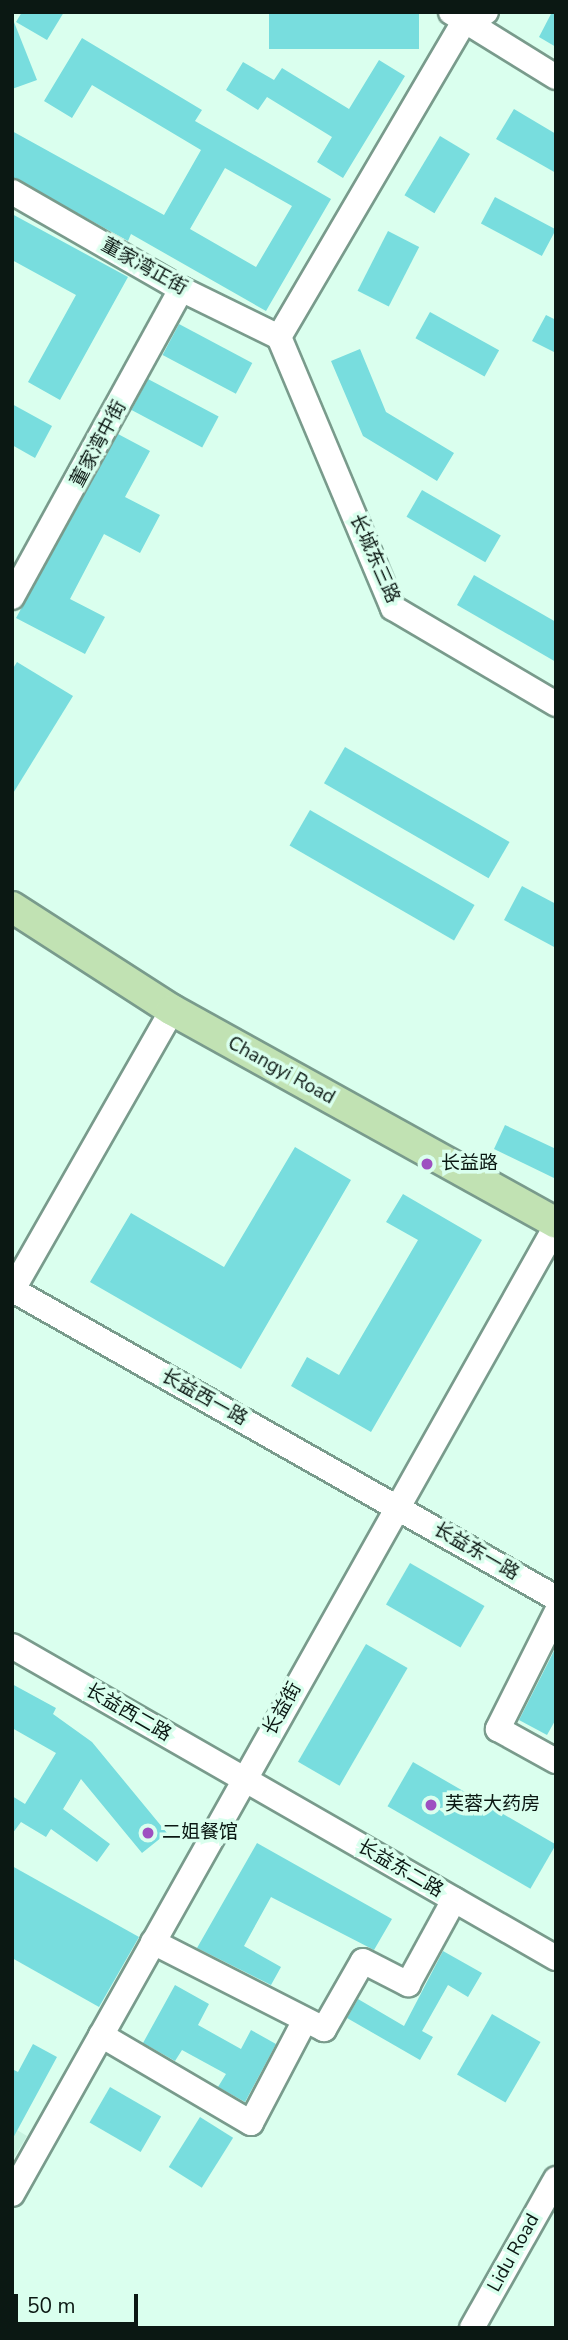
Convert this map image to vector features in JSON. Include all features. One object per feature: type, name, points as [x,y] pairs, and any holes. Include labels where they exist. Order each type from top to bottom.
[{"type":"main road","name":"Changyi Road","points":[[12,907],[172,1010],[556,1225]]},
{"type":"street","points":[[279,337],[457,18],[486,12]]},
{"type":"street","points":[[457,18],[556,78]]},
{"type":"street","name":"董家湾正街","points":[[12,192],[181,289],[279,337]]},
{"type":"street","name":"董家湾中街","points":[[12,597],[181,289]]},
{"type":"street","name":"长城东三路","points":[[279,337],[393,608],[556,704]]},
{"type":"street","points":[[13,1291],[172,1010]]},
{"type":"street","name":"长益街","points":[[12,2194],[556,1225]]},
{"type":"street","name":"长益西一路","points":[[13,1291],[396,1506]]},
{"type":"street","name":"长益东一路","points":[[396,1506],[556,1598]]},
{"type":"street","points":[[556,1613],[498,1728],[556,1761]]},
{"type":"street","name":"长益西二路","points":[[12,1646],[243,1780]]},
{"type":"street","name":"长益东二路","points":[[243,1780],[556,1958]]},
{"type":"street","points":[[153,1942],[324,2029],[363,1961],[408,1984],[454,1900]]},
{"type":"street","points":[[101,2035],[251,2123],[305,2020]]},
{"type":"street","name":"Lidu Road","points":[[472,2328],[556,2179]]},
{"type":"shaded area","points":[[12,2127],[27,2136],[12,2161]]},
{"type":"building","points":[[22,12],[64,12],[47,40],[16,22]]},
{"type":"building","points":[[269,12],[419,12],[419,49],[269,49]]},
{"type":"building","points":[[552,12],[556,12],[556,47],[539,37]]},
{"type":"building","points":[[12,17],[37,80],[12,89]]},
{"type":"building","points":[[82,38],[202,110],[195,121],[331,199],[266,311],[131,234],[128,241],[12,177],[12,131],[164,215],[201,150],[92,85],[72,118],[44,101]],"holes":[[[225,168],[292,206],[256,267],[190,229]]]},
{"type":"building","points":[[379,60],[405,76],[343,178],[317,162],[332,137],[267,97],[258,110],[226,90],[243,62],[274,80],[282,68],[349,109]]},
{"type":"building","points":[[514,109],[556,134],[556,173],[496,139]]},
{"type":"building","points":[[440,136],[470,154],[434,213],[404,195]]},
{"type":"building","points":[[495,197],[556,229],[542,256],[481,223]]},
{"type":"building","points":[[12,214],[128,277],[60,400],[28,382],[76,295],[12,260]]},
{"type":"building","points":[[388,231],[419,247],[389,307],[358,291]]},
{"type":"building","points":[[430,312],[499,350],[485,377],[415,338]]},
{"type":"building","points":[[546,315],[556,320],[556,353],[532,341]]},
{"type":"building","points":[[179,324],[252,363],[236,394],[163,355]]},
{"type":"building","points":[[360,349],[386,412],[454,453],[437,481],[363,436],[331,361]]},
{"type":"building","points":[[148,379],[219,417],[202,447],[132,410]]},
{"type":"building","points":[[12,404],[52,426],[35,458],[12,445]]},
{"type":"building","points":[[118,434],[150,451],[125,497],[160,515],[140,553],[104,534],[70,599],[105,617],[85,654],[16,618]]},
{"type":"building","points":[[422,490],[501,536],[485,562],[406,517]]},
{"type":"building","points":[[474,575],[556,622],[556,662],[457,605]]},
{"type":"building","points":[[17,662],[73,696],[12,795],[12,670]]},
{"type":"building","points":[[345,747],[510,842],[489,878],[324,783]]},
{"type":"building","points":[[310,810],[475,905],[454,941],[290,846]]},
{"type":"building","points":[[522,886],[556,904],[556,948],[504,920]]},
{"type":"building","points":[[505,1125],[556,1149],[556,1179],[494,1149]]},
{"type":"building","points":[[295,1147],[351,1180],[241,1369],[90,1282],[131,1213],[224,1267]]},
{"type":"building","points":[[403,1194],[482,1240],[371,1432],[291,1386],[307,1357],[339,1375],[418,1240],[386,1222]]},
{"type":"building","points":[[410,1563],[484,1606],[460,1648],[386,1605]]},
{"type":"building","points":[[366,1644],[408,1668],[340,1786],[298,1762]]},
{"type":"building","points":[[556,1647],[556,1719],[547,1735],[519,1720]]},
{"type":"building","points":[[12,1684],[56,1708],[53,1714],[92,1742],[167,1833],[142,1853],[81,1779],[63,1809],[110,1844],[97,1862],[51,1829],[46,1837],[21,1822],[12,1834],[12,1796],[25,1804],[56,1753],[12,1728]]},
{"type":"building","points":[[413,1762],[556,1844],[530,1889],[388,1806]]},
{"type":"building","points":[[257,1843],[392,1919],[374,1950],[271,1897],[244,1946],[281,1967],[271,1985],[197,1948]]},
{"type":"building","points":[[12,1866],[139,1937],[99,2007],[12,1958]]},
{"type":"building","points":[[443,1951],[482,1973],[468,1997],[448,1985],[422,2031],[433,2037],[420,2060],[347,2018],[358,1999],[404,2026]]},
{"type":"building","points":[[175,1985],[209,2004],[198,2025],[241,2049],[251,2030],[276,2044],[245,2102],[218,2087],[226,2074],[182,2050],[175,2061],[143,2043]]},
{"type":"building","points":[[492,2014],[540,2042],[505,2103],[457,2075]]},
{"type":"building","points":[[33,2044],[57,2057],[12,2140],[12,2069],[18,2072]]},
{"type":"building","points":[[110,2087],[161,2116],[141,2152],[90,2123]]},
{"type":"building","points":[[200,2117],[233,2138],[202,2188],[169,2167]]},
{"type":"place","name":"长益路","points":[[427,1164]]},
{"type":"place","name":"芙蓉大药房","points":[[431,1805]]},
{"type":"place","name":"二姐餐馆","points":[[148,1833]]}]
